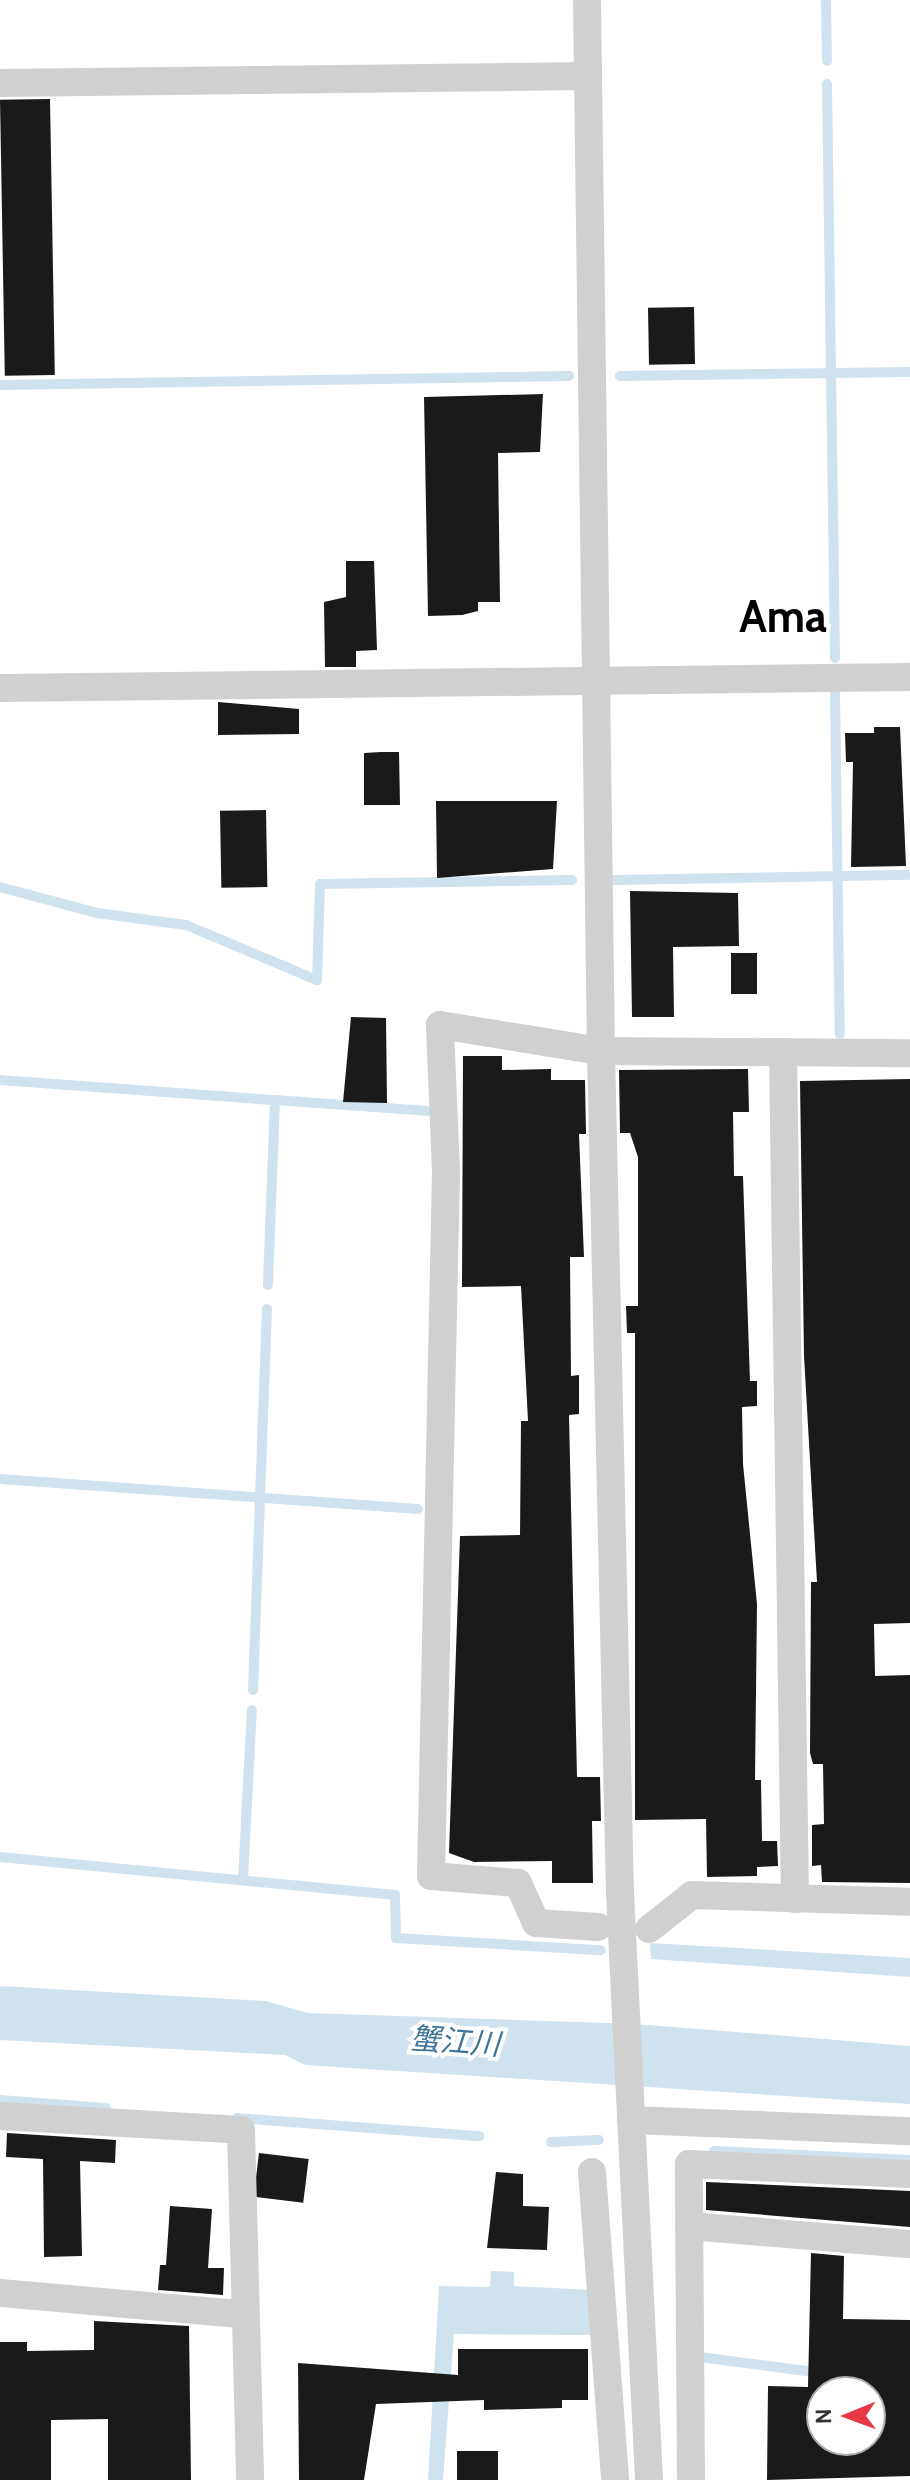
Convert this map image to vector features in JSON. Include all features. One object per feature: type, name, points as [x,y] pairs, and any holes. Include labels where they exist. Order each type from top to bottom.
[{"type":"street","points":[[587,0],[601,1051],[626,2004],[649,2480]]},
{"type":"street","points":[[0,83],[588,76]]},
{"type":"street","points":[[0,688],[910,677]]},
{"type":"street","points":[[598,1927],[536,1923],[518,1883],[431,1876],[446,1171],[440,1025],[601,1051],[910,1053]]},
{"type":"street","points":[[783,1052],[795,1899]]},
{"type":"street","points":[[649,1929],[692,1895],[910,1902]]},
{"type":"street","points":[[631,2114],[910,2131]]},
{"type":"street","points":[[0,2116],[241,2130],[247,2301],[242,2314],[250,2480]]},
{"type":"street","points":[[691,2480],[689,2164],[910,2174]]},
{"type":"street","points":[[592,2172],[615,2480]]},
{"type":"street","points":[[689,2226],[910,2244]]},
{"type":"street","points":[[0,2293],[242,2314]]},
{"type":"water","points":[[650,1943],[910,1958],[910,1977],[651,1959]]},
{"type":"water","name":"蟹江川","points":[[0,1986],[266,2001],[308,2013],[636,2024],[910,2046],[910,2104],[305,2065],[285,2055],[0,2040]]},
{"type":"water","points":[[491,2271],[514,2272],[514,2286],[592,2290],[593,2335],[454,2334],[443,2480],[428,2480],[439,2286],[490,2287]]},
{"type":"building","points":[[50,99],[55,375],[5,376],[0,100]]},
{"type":"building","points":[[694,307],[695,364],[649,365],[648,308]]},
{"type":"building","points":[[543,394],[540,452],[498,453],[500,602],[478,602],[478,611],[462,615],[428,616],[424,397]]},
{"type":"building","points":[[346,561],[374,561],[377,650],[356,651],[356,667],[325,667],[324,602],[346,597]]},
{"type":"building","points":[[218,702],[299,709],[299,734],[218,735]]},
{"type":"building","points":[[874,727],[900,727],[906,866],[851,867],[853,762],[846,762],[845,733],[874,733]]},
{"type":"building","points":[[399,752],[400,805],[364,805],[364,753]]},
{"type":"building","points":[[436,801],[557,801],[553,869],[437,878]]},
{"type":"building","points":[[266,810],[267,887],[221,888],[220,811]]},
{"type":"building","points":[[630,891],[738,893],[739,946],[673,947],[674,1017],[632,1017]]},
{"type":"building","points":[[731,953],[757,953],[757,994],[731,994]]},
{"type":"building","points":[[351,1017],[386,1018],[387,1103],[343,1102]]},
{"type":"building","points":[[463,1056],[502,1056],[502,1070],[551,1069],[551,1080],[585,1080],[586,1134],[579,1134],[584,1257],[570,1257],[571,1376],[579,1375],[579,1414],[569,1415],[577,1777],[600,1777],[601,1821],[592,1821],[593,1883],[552,1883],[552,1861],[474,1862],[449,1853],[460,1536],[520,1535],[521,1421],[528,1421],[521,1286],[462,1287]]},
{"type":"building","points":[[748,1069],[749,1112],[733,1112],[734,1176],[743,1176],[750,1381],[757,1381],[757,1406],[742,1407],[743,1464],[757,1604],[755,1780],[761,1780],[762,1841],[777,1841],[778,1866],[757,1867],[757,1876],[707,1877],[706,1819],[635,1820],[635,1333],[627,1333],[626,1306],[638,1306],[638,1157],[630,1133],[620,1133],[619,1070]]},
{"type":"building","points":[[910,1079],[910,1623],[874,1624],[875,1676],[910,1675],[910,1883],[822,1882],[821,1865],[812,1866],[812,1825],[824,1824],[823,1764],[813,1764],[810,1753],[811,1582],[817,1582],[804,1356],[800,1081]]},
{"type":"building","points":[[7,2133],[116,2140],[115,2163],[80,2161],[82,2256],[44,2257],[43,2159],[6,2157]]},
{"type":"building","points":[[259,2153],[309,2159],[303,2203],[254,2197]]},
{"type":"building","points":[[496,2172],[523,2174],[523,2206],[549,2207],[547,2250],[487,2248]]},
{"type":"building","points":[[706,2182],[910,2191],[910,2227],[706,2210]]},
{"type":"building","points":[[170,2206],[212,2209],[208,2268],[224,2268],[223,2295],[158,2290],[160,2265],[166,2265]]},
{"type":"building","points":[[811,2253],[844,2256],[843,2319],[910,2320],[910,2476],[767,2480],[768,2386],[806,2387],[806,2456],[886,2456],[886,2376],[808,2376]]},
{"type":"building","points":[[94,2321],[189,2326],[191,2480],[108,2480],[108,2419],[51,2420],[51,2480],[0,2480],[0,2342],[27,2342],[27,2351],[94,2350]]},
{"type":"building","points":[[458,2349],[588,2349],[588,2400],[562,2400],[562,2408],[484,2410],[484,2400],[376,2404],[364,2480],[299,2480],[298,2363],[458,2375]]},
{"type":"building","points":[[457,2451],[498,2451],[498,2480],[457,2480]]},
{"type":"waterway","points":[[826,0],[827,61]]},
{"type":"waterway","points":[[827,84],[835,658]]},
{"type":"waterway","points":[[620,376],[910,372]]},
{"type":"waterway","points":[[0,385],[569,376]]},
{"type":"waterway","points":[[835,694],[840,1034]]},
{"type":"waterway","points":[[614,880],[910,875]]},
{"type":"waterway","points":[[0,887],[97,913],[186,925],[317,980],[320,884],[572,880]]},
{"type":"waterway","points":[[0,1080],[275,1100],[268,1285]]},
{"type":"waterway","points":[[275,1100],[427,1111]]},
{"type":"waterway","points":[[253,1690],[267,1309]]},
{"type":"waterway","points":[[0,1479],[418,1509]]},
{"type":"waterway","points":[[243,1879],[252,1710]]},
{"type":"waterway","points":[[0,1857],[395,1895],[396,1938],[601,1950]]},
{"type":"waterway","points":[[0,2100],[106,2108]]},
{"type":"waterway","points":[[237,2118],[479,2136]]},
{"type":"waterway","points":[[551,2142],[599,2140]]},
{"type":"waterway","points":[[714,2151],[910,2160]]},
{"type":"waterway","points":[[700,2357],[821,2373]]},
{"type":"district","name":"Ama","points":[[783,617]]}]
